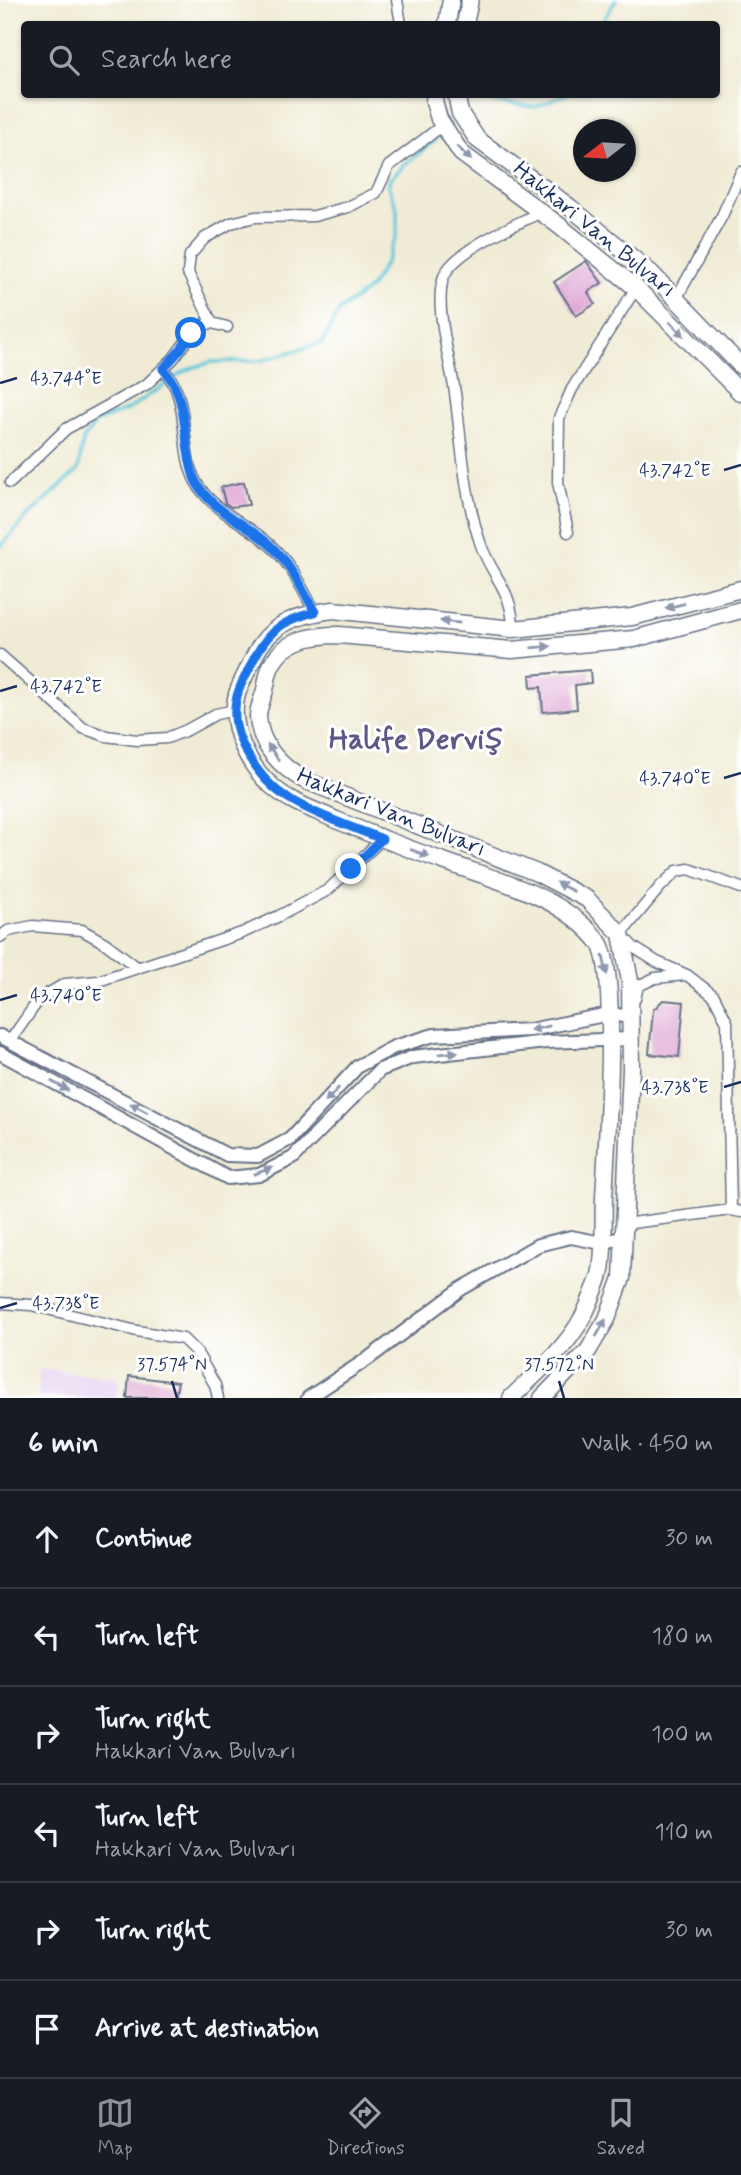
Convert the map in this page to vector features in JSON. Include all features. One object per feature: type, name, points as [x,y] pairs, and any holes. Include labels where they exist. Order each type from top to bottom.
[{"type":"main road","points":[[448,21],[451,0]]},
{"type":"main road","points":[[466,21],[470,0]]},
{"type":"main road","name":"Hakkari Van Bulvarı","points":[[431,98],[439,119],[461,153],[541,212],[636,288],[741,393]]},
{"type":"main road","name":"Hakkari Van Bulvarı","points":[[456,98],[460,113],[477,139],[571,208],[651,274],[741,366]]},
{"type":"main road","name":"Hakkari Van Bulvarı","points":[[511,1398],[571,1337],[587,1309],[600,1273],[609,1041],[609,982],[601,944],[573,915],[528,891],[382,839],[294,802],[272,787],[251,761],[237,733],[237,694],[259,646],[275,629],[295,618],[315,612],[333,610],[513,629],[632,617],[741,589]]},
{"type":"main road","name":"Hakkari Van Bulvarı","points":[[621,934],[587,898],[537,873],[304,780],[286,770],[261,733],[258,714],[272,665],[281,652],[298,640],[321,635],[512,650],[634,639],[741,610]]},
{"type":"main road","points":[[542,1398],[588,1351],[607,1319],[622,1278],[631,1017],[630,981],[621,934]]},
{"type":"street","points":[[397,0],[400,21]]},
{"type":"street","points":[[212,323],[189,278],[187,267],[194,249],[205,238],[243,219],[314,216],[348,207],[376,193],[389,166],[443,125]]},
{"type":"street","points":[[676,299],[722,216],[741,172]]},
{"type":"street","points":[[513,629],[513,615],[507,596],[482,548],[471,510],[442,322],[441,289],[446,272],[456,260],[485,240],[541,212]]},
{"type":"street","points":[[568,532],[558,482],[559,418],[572,389],[636,288]]},
{"type":"street","points":[[10,483],[66,429],[141,388],[166,371],[194,330],[201,325],[212,323],[227,327]]},
{"type":"street","points":[[166,371],[175,384],[191,468],[197,484],[223,511],[261,537],[282,557],[315,612]]},
{"type":"street","points":[[0,655],[83,728],[106,736],[137,740],[167,737],[187,730],[216,714],[235,710]]},
{"type":"street","points":[[382,839],[328,890],[242,933],[98,981],[65,984],[40,998],[5,1039],[227,1155],[258,1156],[290,1139],[358,1066],[394,1047],[434,1035],[530,1030],[609,1014],[631,1017],[638,986],[655,978],[687,975]]},
{"type":"street","points":[[308,1398],[369,1358],[461,1289],[538,1245],[571,1237],[602,1243],[624,1231],[736,1211],[727,1023],[714,996],[687,975],[657,962],[633,947],[621,934],[677,871],[689,869],[741,888]]},
{"type":"street","points":[[0,937],[8,931],[33,926],[82,930],[105,943],[138,968]]},
{"type":"street","points":[[0,1053],[228,1178],[260,1175],[293,1158],[380,1070],[413,1057],[546,1042],[631,1039]]},
{"type":"street","points":[[0,1303],[32,1305],[136,1331],[183,1339],[197,1353],[215,1385],[218,1398]]},
{"type":"shaded area","points":[[39,1369],[120,1378],[118,1398],[38,1398]]},
{"type":"building","points":[[586,261],[602,283],[588,292],[595,304],[576,316],[554,282]]},
{"type":"building","points":[[244,482],[249,505],[231,507],[225,503],[221,487]]},
{"type":"building","points":[[590,670],[591,683],[575,685],[577,709],[543,712],[541,687],[531,688],[530,675]]},
{"type":"building","points":[[663,1000],[684,1002],[679,1057],[649,1054],[653,1010]]},
{"type":"building","points":[[129,1376],[178,1382],[175,1398],[127,1398]]},
{"type":"waterway","points":[[603,21],[616,0]]},
{"type":"waterway","points":[[494,102],[535,107],[557,98]]},
{"type":"waterway","points":[[0,547],[27,517],[78,470],[83,440],[96,422],[129,409],[194,367],[212,362],[260,361],[322,343],[339,311],[370,288],[386,262],[397,234],[397,209],[388,186],[390,179],[436,140]]},
{"type":"district","name":"Halife Derviş","points":[[416,739]]},
{"type":"route","points":[[191,333],[163,369],[175,384],[193,476],[214,503],[261,537],[282,557],[315,612],[295,618],[275,629],[259,646],[237,694],[237,733],[251,761],[272,787],[294,802],[382,839],[351,869]]}]
